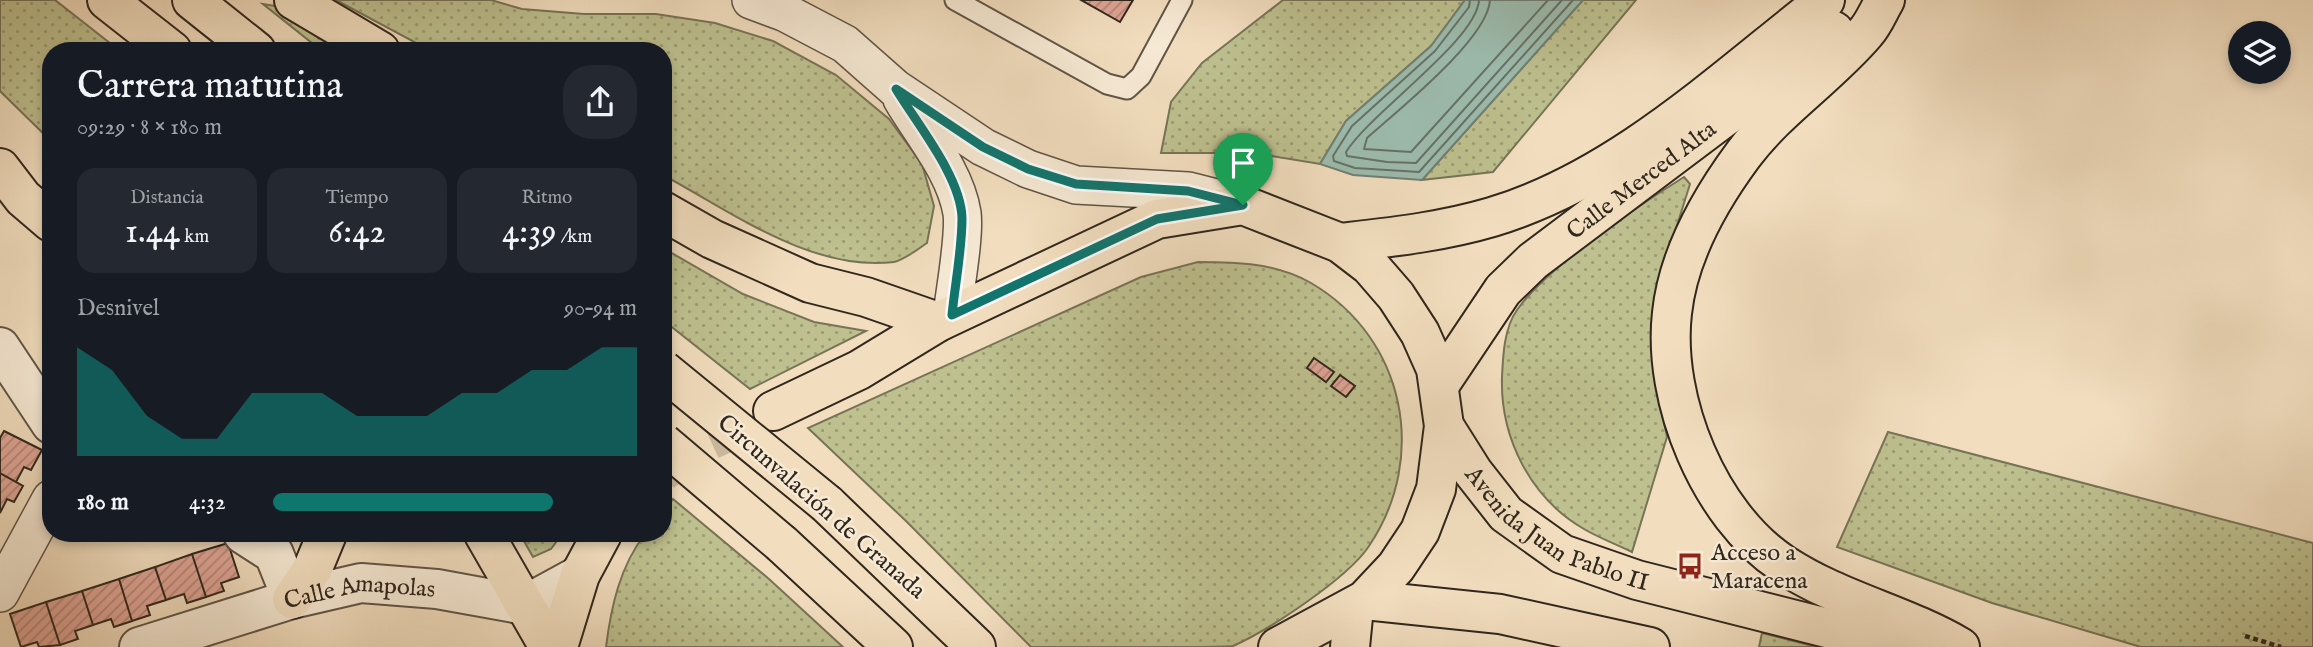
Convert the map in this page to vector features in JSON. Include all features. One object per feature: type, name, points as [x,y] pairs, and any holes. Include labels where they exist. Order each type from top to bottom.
[{"type":"main road","points":[[107,0],[161,42]]},
{"type":"main road","points":[[191,0],[245,42]]},
{"type":"main road","points":[[294,0],[365,42]]},
{"type":"main road","name":"Calle Merced Alta","points":[[1340,243],[1420,235],[1494,216],[1602,168],[1670,121],[1825,0]]},
{"type":"main road","name":"Calle Merced Alta","points":[[1440,384],[1503,290],[1533,261],[1751,97],[1871,0]]},
{"type":"main road","points":[[1885,0],[1867,31],[1768,126],[1713,199],[1690,248],[1672,313],[1675,379],[1698,461],[1723,500],[1753,537],[1780,563],[1814,583],[1960,647]]},
{"type":"main road","points":[[0,168],[23,198],[42,214]]},
{"type":"main road","points":[[773,411],[859,370],[945,318],[1157,219],[1243,205],[1306,227],[1340,243],[1370,266],[1396,296],[1420,333],[1440,384],[1444,426],[1436,489],[1420,531],[1396,568],[1359,603],[1278,647]]},
{"type":"main road","points":[[672,216],[712,239],[810,283],[945,318]]},
{"type":"main road","name":"Circunvalación de Granada","points":[[672,377],[827,504],[976,647]]},
{"type":"main road","name":"Avenida Juan Pablo II","points":[[1444,426],[1473,472],[1506,514],[1562,554],[1637,580],[1902,647]]},
{"type":"main road","points":[[672,451],[782,544],[892,647]]},
{"type":"main road","points":[[292,599],[313,568],[324,542]]},
{"type":"main road","points":[[489,542],[549,647]]},
{"type":"main road","points":[[558,647],[580,575],[598,542]]},
{"type":"main road","points":[[1350,647],[1359,603]]},
{"type":"main road","points":[[1359,603],[1500,614],[1650,647]]},
{"type":"street","points":[[751,0],[845,44],[896,89],[983,147],[1028,169],[1076,184],[1188,191],[1243,205]]},
{"type":"street","points":[[896,89],[940,160],[958,198],[962,216],[945,318]]},
{"type":"street","points":[[0,347],[42,410]]},
{"type":"street","points":[[0,593],[42,516]]},
{"type":"street","points":[[255,542],[274,554],[292,599]]},
{"type":"street","points":[[524,605],[580,575]]},
{"type":"street","name":"Calle Amapolas","points":[[139,647],[292,599],[362,583],[437,589],[524,605]]},
{"type":"lane","points":[[801,0],[823,32]]},
{"type":"lane","points":[[955,0],[1107,84],[1127,89],[1140,76],[1182,0]]},
{"type":"path","points":[[2245,636],[2281,647]]},
{"type":"green space","points":[[0,0],[55,0],[109,42],[42,42],[42,132],[0,91]]},
{"type":"green space","points":[[336,0],[491,0],[522,9],[584,14],[656,14],[715,23],[773,41],[836,75],[889,119],[922,164],[934,206],[927,243],[894,262],[863,263],[833,258],[774,236],[672,180],[672,42],[414,42]]},
{"type":"green space","points":[[1283,0],[1465,0],[1431,46],[1346,121],[1320,164],[1254,153],[1161,153],[1171,102],[1202,63]]},
{"type":"green space","points":[[1583,0],[1636,0],[1493,172],[1422,180]]},
{"type":"green space","points":[[263,4],[287,8],[332,42],[311,42]]},
{"type":"green space","points":[[1684,177],[1690,184],[1674,235],[1660,299],[1656,384],[1667,437],[1632,552],[1590,532],[1565,516],[1548,501],[1534,483],[1522,464],[1506,422],[1502,377],[1504,351],[1507,334],[1517,310],[1549,275],[1619,220]]},
{"type":"green space","points":[[672,253],[743,294],[814,322],[866,331],[750,389],[672,327]]},
{"type":"green space","points":[[1198,262],[1242,263],[1284,271],[1311,283],[1343,306],[1368,335],[1386,367],[1398,402],[1402,438],[1398,475],[1388,511],[1359,559],[1307,602],[1233,646],[1031,647],[907,522],[808,428],[1141,277]]},
{"type":"green space","points":[[1888,432],[2313,543],[2313,647],[2141,647],[1992,603],[1837,547]]},
{"type":"green space","points":[[672,500],[769,579],[843,647],[606,647],[614,602],[623,573],[636,546],[639,542],[672,542]]},
{"type":"green space","points":[[525,542],[556,542],[551,549],[533,557]]},
{"type":"green space","points":[[1762,633],[1817,647],[1759,647]]},
{"type":"water","points":[[1465,0],[1583,0],[1422,180],[1353,175],[1320,164],[1346,121],[1431,46]]},
{"type":"building","points":[[1081,0],[1133,0],[1120,22]]},
{"type":"building","points":[[1314,358],[1334,372],[1326,382],[1307,368]]},
{"type":"building","points":[[1340,375],[1355,386],[1346,397],[1331,386]]},
{"type":"building","points":[[4,431],[42,450],[31,470],[24,467],[16,482],[0,473],[0,438]]},
{"type":"building","points":[[0,473],[23,486],[14,502],[7,499],[0,513]]},
{"type":"building","points":[[228,543],[239,577],[221,583],[224,591],[206,597],[192,554]]},
{"type":"building","points":[[192,554],[206,597],[187,603],[184,594],[166,600],[155,567]]},
{"type":"building","points":[[155,567],[166,600],[147,606],[150,615],[132,621],[119,579]]},
{"type":"building","points":[[119,579],[132,621],[114,627],[111,619],[93,625],[82,591]]},
{"type":"building","points":[[82,591],[93,625],[75,631],[78,639],[60,645],[46,602]]},
{"type":"building","points":[[46,602],[60,645],[39,647],[37,642],[21,647],[10,614]]},
{"type":"tunnel","points":[[672,466],[708,442],[762,417]]},
{"type":"place","name":"Acceso a Maracena","points":[[1690,566]]},
{"type":"route","points":[[896,89],[983,147],[1028,169],[1076,184],[1188,191],[1243,205],[1157,219],[952,315],[962,216],[958,198],[940,160],[896,89]]}]
